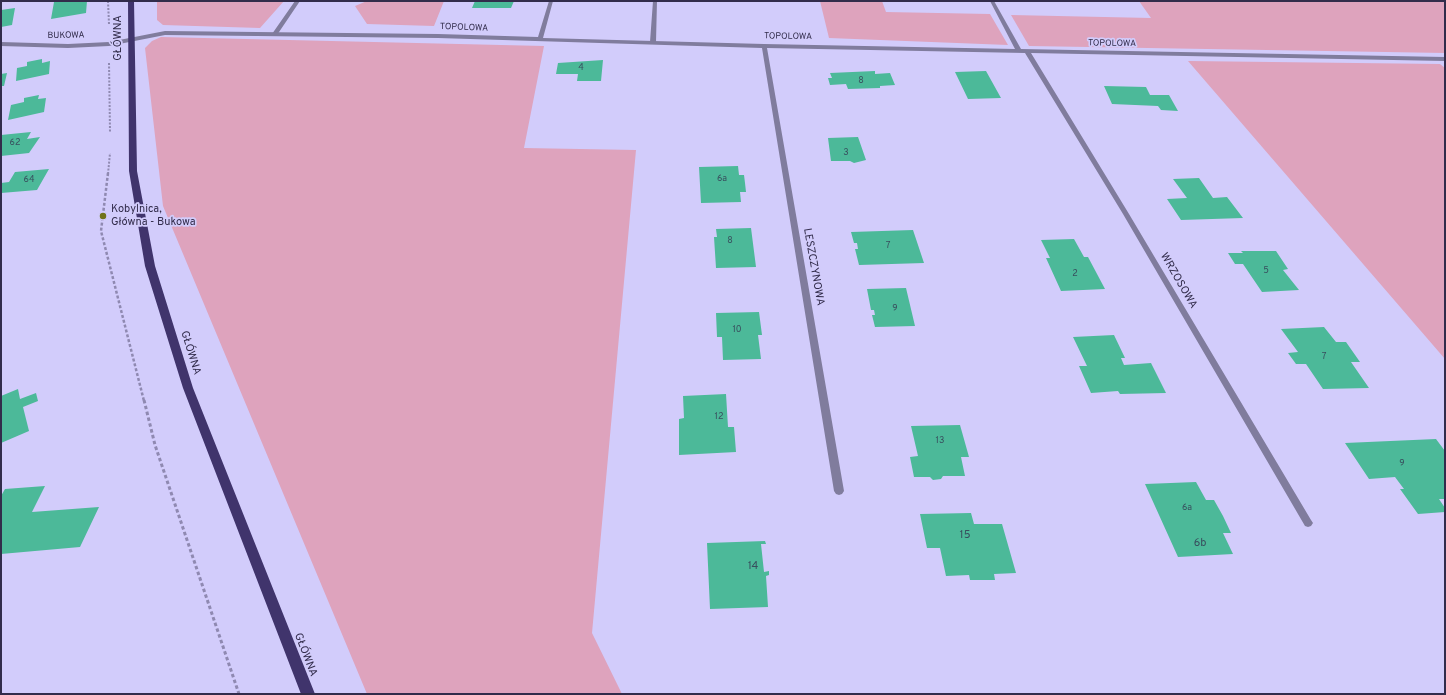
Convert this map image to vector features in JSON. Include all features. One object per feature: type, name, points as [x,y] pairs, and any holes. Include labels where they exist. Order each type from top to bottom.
[{"type":"main road","name":"GŁÓWNA","points":[[131,1],[130,39],[133,171],[150,266],[188,388],[308,694]]},
{"type":"street","points":[[275,34],[298,1]]},
{"type":"street","points":[[540,39],[551,1]]},
{"type":"street","points":[[653,42],[655,1]]},
{"type":"street","name":"WRZOSOWA","points":[[992,1],[1130,221],[1308,523]]},
{"type":"street","name":"TOPOLOWA","points":[[130,39],[165,33],[438,36],[764,46],[1445,59]]},
{"type":"street","name":"BUKOWA","points":[[1,44],[68,46],[109,44],[130,39]]},
{"type":"street","name":"LESZCZYNOWA","points":[[764,46],[839,492]]},
{"type":"path","points":[[108,1],[110,139]]},
{"type":"path","points":[[110,147],[101,231],[155,445],[239,694]]},
{"type":"shaded area","points":[[157,1],[284,1],[260,28],[163,25],[157,20]]},
{"type":"shaded area","points":[[367,1],[444,1],[434,26],[367,24],[355,6]]},
{"type":"shaded area","points":[[820,1],[882,1],[886,12],[990,14],[1008,45],[829,38]]},
{"type":"shaded area","points":[[1139,1],[1445,1],[1445,53],[1029,46],[1011,15],[1151,18]]},
{"type":"shaded area","points":[[161,37],[544,46],[524,148],[636,150],[592,633],[622,694],[367,694],[163,206],[145,48],[152,41]]},
{"type":"shaded area","points":[[1188,61],[1440,64],[1445,68],[1445,359]]},
{"type":"building","points":[[87,1],[86,13],[51,19],[54,2]]},
{"type":"building","points":[[475,1],[514,1],[511,8],[472,8]]},
{"type":"building","points":[[15,8],[12,25],[1,27],[1,10]]},
{"type":"building","points":[[42,59],[42,63],[50,61],[49,74],[16,81],[17,68],[27,66],[27,62]]},
{"type":"building","points":[[603,60],[601,81],[577,81],[578,74],[556,74],[558,63]]},
{"type":"building","points":[[875,71],[875,74],[890,73],[895,85],[880,86],[880,88],[848,89],[846,84],[830,85],[828,78],[832,78],[830,73]]},
{"type":"building","points":[[986,71],[1001,98],[968,99],[955,72]]},
{"type":"building","points":[[7,73],[4,86],[1,86],[1,74]]},
{"type":"building","points":[[1104,86],[1146,87],[1150,95],[1169,95],[1178,111],[1161,110],[1158,106],[1112,104]]},
{"type":"building","points":[[39,95],[38,99],[46,98],[44,112],[8,120],[11,105],[24,102],[24,98]]},
{"type":"building","points":[[31,132],[27,139],[40,137],[29,153],[1,156],[1,135]]},
{"type":"building","points":[[858,137],[866,160],[854,163],[850,161],[831,161],[828,138]]},
{"type":"building","points":[[738,166],[739,175],[744,175],[746,192],[740,192],[741,202],[701,203],[699,167]]},
{"type":"building","points":[[49,169],[37,190],[1,193],[1,183],[9,182],[15,172]]},
{"type":"building","points":[[1199,178],[1213,198],[1227,197],[1243,218],[1181,220],[1167,199],[1187,198],[1173,179]]},
{"type":"building","points":[[751,228],[756,267],[716,268],[714,237],[717,237],[716,229]]},
{"type":"building","points":[[913,230],[924,263],[859,265],[855,249],[858,249],[857,243],[854,243],[851,232]]},
{"type":"building","points":[[1074,239],[1084,257],[1088,257],[1105,289],[1061,291],[1046,258],[1050,258],[1041,240]]},
{"type":"building","points":[[1241,251],[1276,251],[1288,269],[1283,270],[1299,290],[1262,292],[1243,264],[1235,264],[1228,253],[1243,253]]},
{"type":"building","points":[[906,288],[915,326],[875,327],[872,315],[875,315],[874,310],[871,310],[867,289]]},
{"type":"building","points":[[759,312],[762,335],[758,335],[761,359],[723,360],[722,337],[717,337],[716,313]]},
{"type":"building","points":[[1324,327],[1336,342],[1346,342],[1360,362],[1351,362],[1369,388],[1323,389],[1306,364],[1296,364],[1288,353],[1298,352],[1281,329]]},
{"type":"building","points":[[1114,335],[1125,358],[1121,358],[1124,365],[1151,363],[1166,393],[1120,394],[1118,391],[1091,393],[1079,366],[1087,366],[1073,337]]},
{"type":"building","points":[[18,389],[20,399],[36,393],[38,401],[23,407],[29,431],[1,443],[1,396]]},
{"type":"building","points":[[726,394],[728,427],[734,427],[736,452],[679,455],[679,419],[684,418],[683,396]]},
{"type":"building","points":[[960,425],[969,457],[961,457],[965,476],[943,476],[941,479],[933,480],[930,477],[914,477],[910,457],[918,456],[911,426]]},
{"type":"building","points":[[1436,439],[1445,451],[1445,499],[1439,499],[1445,508],[1445,512],[1418,514],[1400,489],[1404,489],[1395,477],[1369,479],[1345,443]]},
{"type":"building","points":[[1196,482],[1206,500],[1214,500],[1223,516],[1231,533],[1223,533],[1233,554],[1178,557],[1145,484]]},
{"type":"building","points":[[45,486],[32,512],[99,507],[80,547],[1,554],[1,496],[5,489]]},
{"type":"building","points":[[971,513],[974,524],[1002,524],[1016,573],[994,574],[995,580],[970,580],[969,575],[946,576],[940,548],[927,548],[920,514]]},
{"type":"building","points":[[765,541],[766,544],[761,544],[764,572],[769,571],[769,575],[766,576],[768,607],[710,609],[707,543]]},
{"type":"place","name":"Kobylnica, Główna - Bukowa","points":[[103,216]]}]
